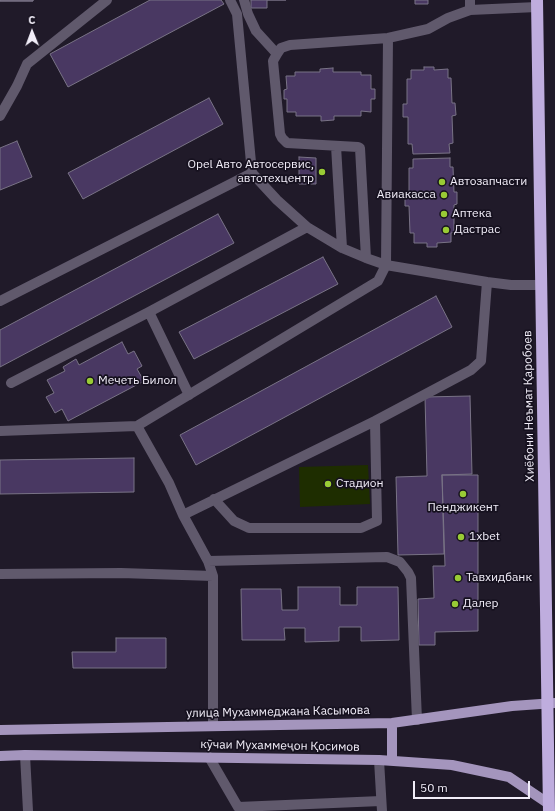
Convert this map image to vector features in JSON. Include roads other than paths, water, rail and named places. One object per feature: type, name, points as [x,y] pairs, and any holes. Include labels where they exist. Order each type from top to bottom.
[{"type":"highway","name":"Хиёбони Неъмат Қаробоев","points":[[537,3],[541,285],[551,703],[549,807]]},
{"type":"main road","name":"улица Мухаммеджана Касымова","points":[[0,730],[392,723],[512,706],[551,703]]},
{"type":"main road","points":[[392,723],[392,760]]},
{"type":"main road","name":"кӯчаи Мухаммеҷон Қосимов","points":[[0,756],[25,755],[392,760],[452,765],[509,777],[549,807]]},
{"type":"lane","points":[[0,116],[17,86],[27,64],[106,0]]},
{"type":"lane","points":[[230,0],[276,54]]},
{"type":"lane","points":[[244,0],[242,14],[252,173],[277,200],[307,227],[342,248],[386,265],[487,282],[541,285]]},
{"type":"lane","points":[[366,258],[361,150],[358,147],[287,143],[282,138],[280,134],[273,62],[276,54],[281,48],[290,45],[388,38],[428,29],[470,5],[537,3]]},
{"type":"lane","points":[[0,431],[137,426],[378,281],[386,265],[388,38]]},
{"type":"lane","points":[[336,146],[342,248]]},
{"type":"lane","points":[[0,301],[252,173]]},
{"type":"lane","points":[[11,383],[149,312],[307,227]]},
{"type":"lane","points":[[183,515],[375,421],[471,370],[481,361],[487,282]]},
{"type":"lane","points":[[149,312],[189,395]]},
{"type":"lane","points":[[214,499],[234,521],[249,528],[361,528],[377,521],[375,421]]},
{"type":"lane","points":[[137,426],[169,483],[183,515],[208,561],[213,576],[213,726]]},
{"type":"lane","points":[[208,561],[387,557],[400,562],[408,572],[410,578],[417,720]]},
{"type":"lane","points":[[0,574],[121,573],[213,576]]},
{"type":"lane","points":[[25,755],[28,811]]},
{"type":"lane","points":[[209,758],[241,809],[382,806],[379,760]]},
{"type":"place","name":"Opel Авто Автосервис, автотехцентр","points":[[322,172]]},
{"type":"place","name":"Автозапчасти","points":[[442,182]]},
{"type":"place","name":"Авиакасса","points":[[444,195]]},
{"type":"place","name":"Аптека","points":[[444,214]]},
{"type":"place","name":"Дастрас","points":[[446,230]]},
{"type":"place","name":"Мечеть Билол","points":[[90,381]]},
{"type":"place","name":"Стадион","points":[[328,484]]},
{"type":"place","name":"Пенджикент","points":[[463,494]]},
{"type":"place","name":"1xbet","points":[[461,537]]},
{"type":"place","name":"Тавхидбанк","points":[[458,578]]},
{"type":"place","name":"Далер","points":[[455,604]]}]
